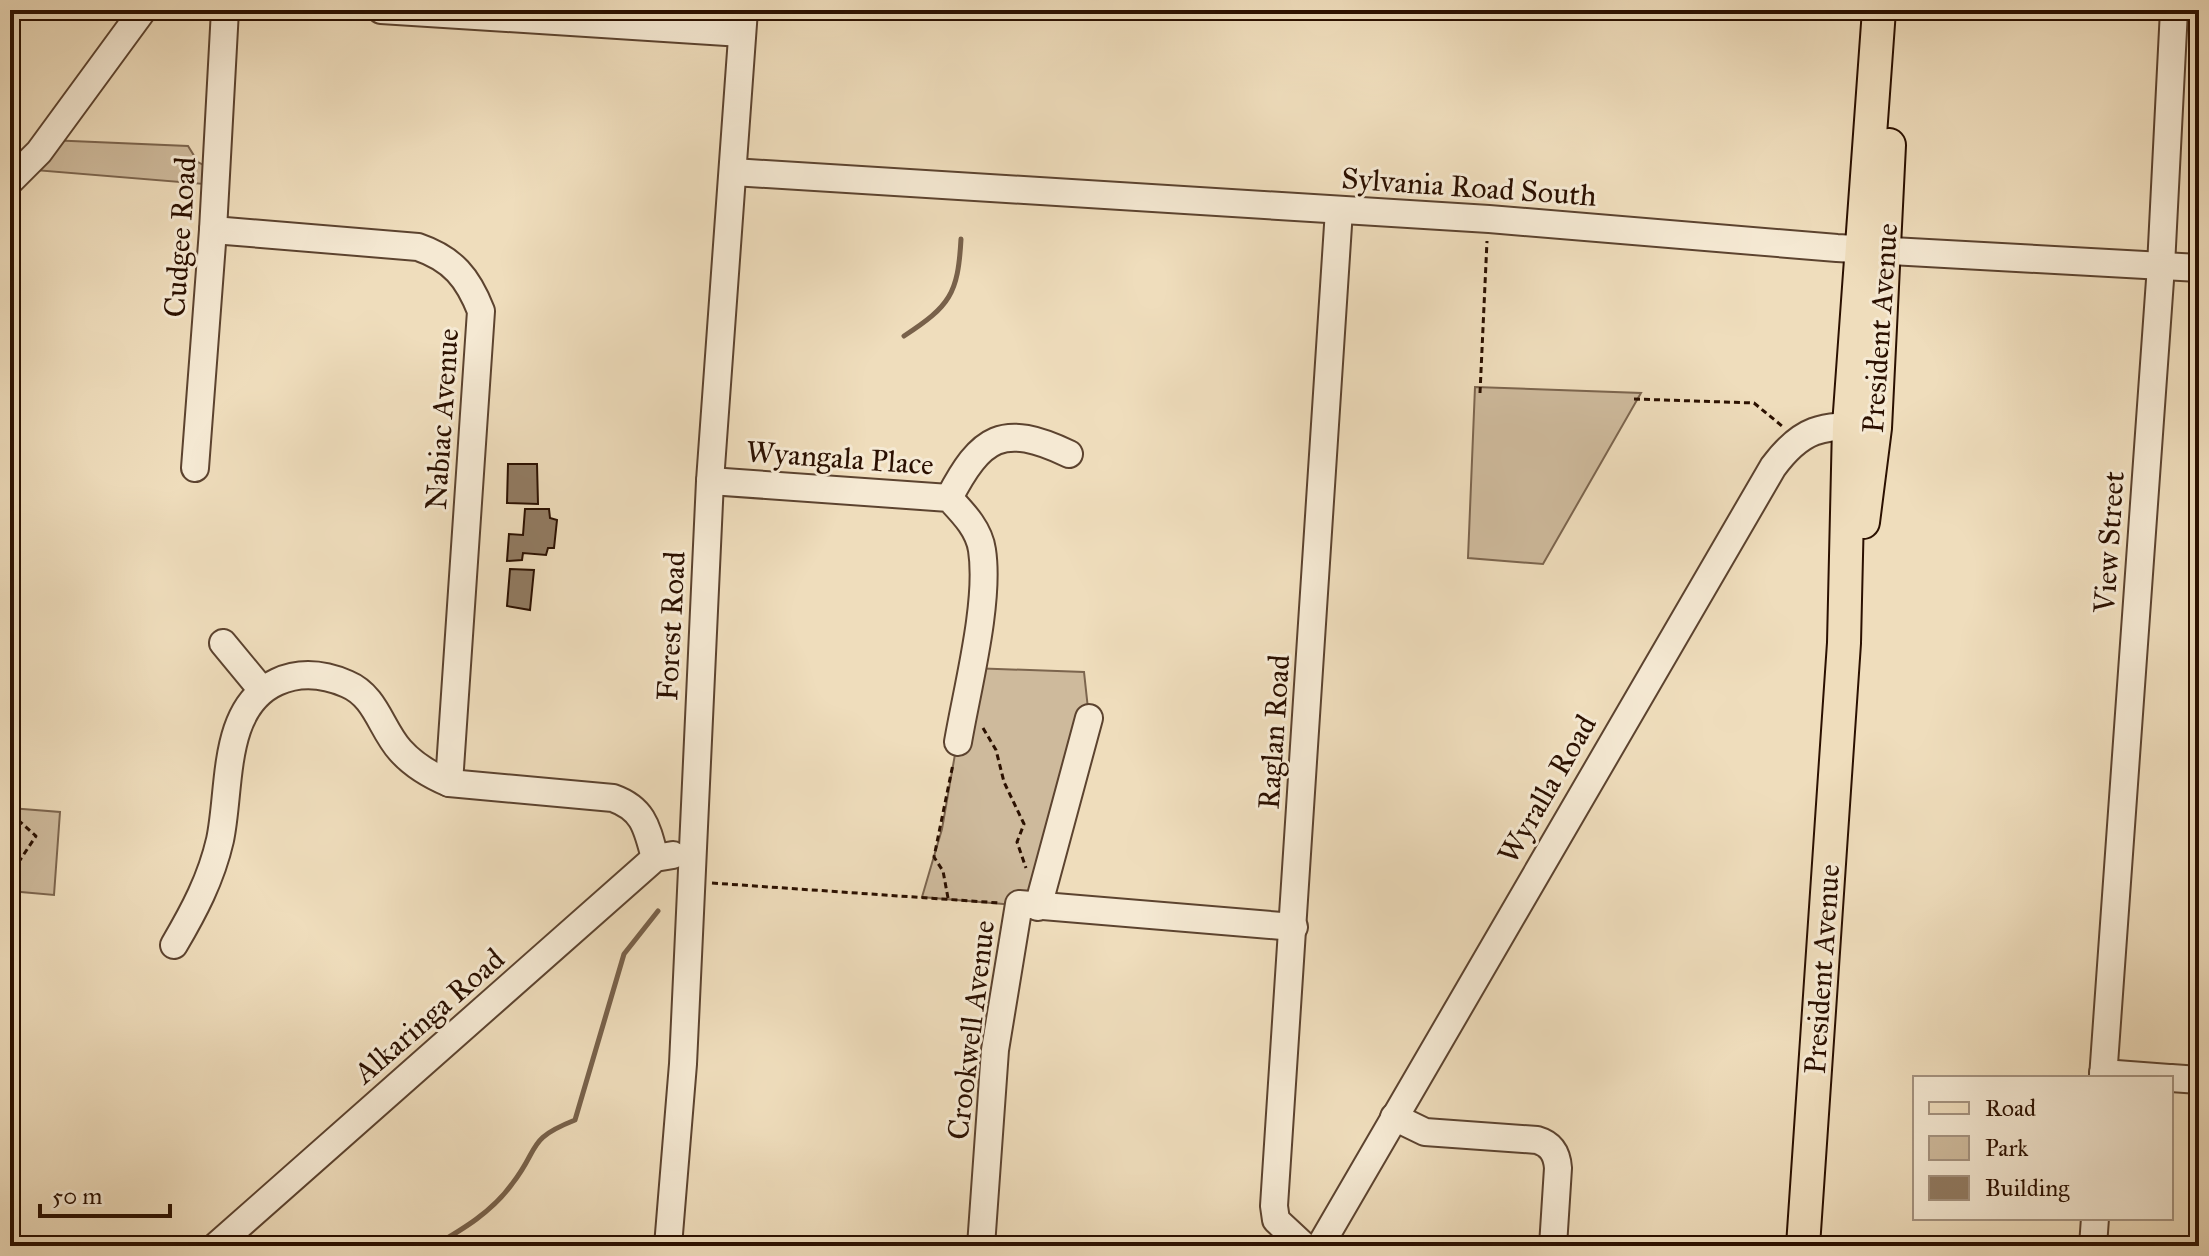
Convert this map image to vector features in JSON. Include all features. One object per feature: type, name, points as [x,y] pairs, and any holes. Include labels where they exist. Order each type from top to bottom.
[{"type":"main road","name":"President Avenue","points":[[1873,248],[1879,10]]},
{"type":"main road","name":"President Avenue","points":[[1803,1246],[1844,643],[1843,542],[1862,427],[1873,248],[1894,10]]},
{"type":"street","name":"Cudgee Road","points":[[195,468],[213,230],[225,10]]},
{"type":"street","points":[[381,10],[743,21]]},
{"type":"street","name":"View Street","points":[[2103,1075],[2161,266],[2174,10]]},
{"type":"street","points":[[10,181],[39,152],[139,11]]},
{"type":"street","name":"Forest Road","points":[[668,1246],[683,1064],[710,481],[743,21]]},
{"type":"street","name":"Sylvania Road South","points":[[733,172],[2199,268]]},
{"type":"street","name":"Raglan Road","points":[[1304,1246],[1276,1220],[1274,1206],[1339,210]]},
{"type":"street","name":"Nabiac Avenue","points":[[213,230],[418,247],[439,254],[458,269],[472,288],[481,311],[449,783]]},
{"type":"street","points":[[1797,439],[1820,429],[1862,427]]},
{"type":"street","points":[[949,498],[963,471],[983,446],[995,440],[1008,438],[1053,446],[1069,454]]},
{"type":"street","name":"Wyralla Road","points":[[1320,1246],[1708,575],[1773,467],[1797,439]]},
{"type":"street","name":"Wyangala Place","points":[[710,481],[949,498],[970,521],[982,549],[981,603],[958,742]]},
{"type":"street","points":[[223,643],[261,689]]},
{"type":"street","points":[[174,945],[204,895],[220,840],[233,745],[244,714],[261,689],[286,678],[316,674],[351,686],[377,711],[398,748],[425,773],[449,783],[466,788],[613,798],[631,804],[643,820],[655,858],[693,868]]},
{"type":"street","points":[[1028,906],[1089,718]]},
{"type":"street","name":"Alkaringa Road","points":[[216,1246],[655,858]]},
{"type":"street","name":"Crookwell Avenue","points":[[981,1246],[995,1050],[1028,906],[1294,927]]},
{"type":"street","points":[[2103,1075],[2125,1076]]},
{"type":"street","points":[[2173,1078],[2199,1080]]},
{"type":"street","points":[[1394,1117],[1425,1132],[1537,1140],[1549,1145],[1556,1155],[1558,1168],[1553,1246]]},
{"type":"street","points":[[2093,1246],[2095,1220]]},
{"type":"path","points":[[1480,393],[1487,241]]},
{"type":"path","points":[[1634,399],[1754,403],[1797,439]]},
{"type":"path","points":[[693,868],[1028,906],[1017,842],[1024,824],[980,717]]},
{"type":"path","points":[[948,898],[943,871],[934,857],[958,742]]},
{"type":"path","points":[[10,826],[18,820],[36,836],[18,863],[10,865]]},
{"type":"green space","points":[[48,140],[188,146],[198,162],[216,172],[216,185],[22,169]]},
{"type":"green space","points":[[1475,387],[1641,393],[1543,564],[1468,558]]},
{"type":"green space","points":[[970,668],[1084,672],[1089,718],[1038,907],[922,897],[942,829]]},
{"type":"green space","points":[[10,808],[60,812],[54,895],[10,891]]},
{"type":"building","points":[[508,464],[537,464],[538,504],[507,503]]},
{"type":"building","points":[[525,509],[549,509],[550,518],[557,520],[554,548],[548,548],[546,555],[523,553],[522,560],[507,561],[509,534],[523,535]]},
{"type":"building","points":[[510,569],[534,570],[530,610],[507,606]]},
{"type":"waterway","points":[[904,336],[932,316],[949,297],[957,273],[961,239]]},
{"type":"waterway","points":[[434,1246],[486,1211],[512,1184],[541,1139],[575,1120],[624,954],[658,911]]}]
